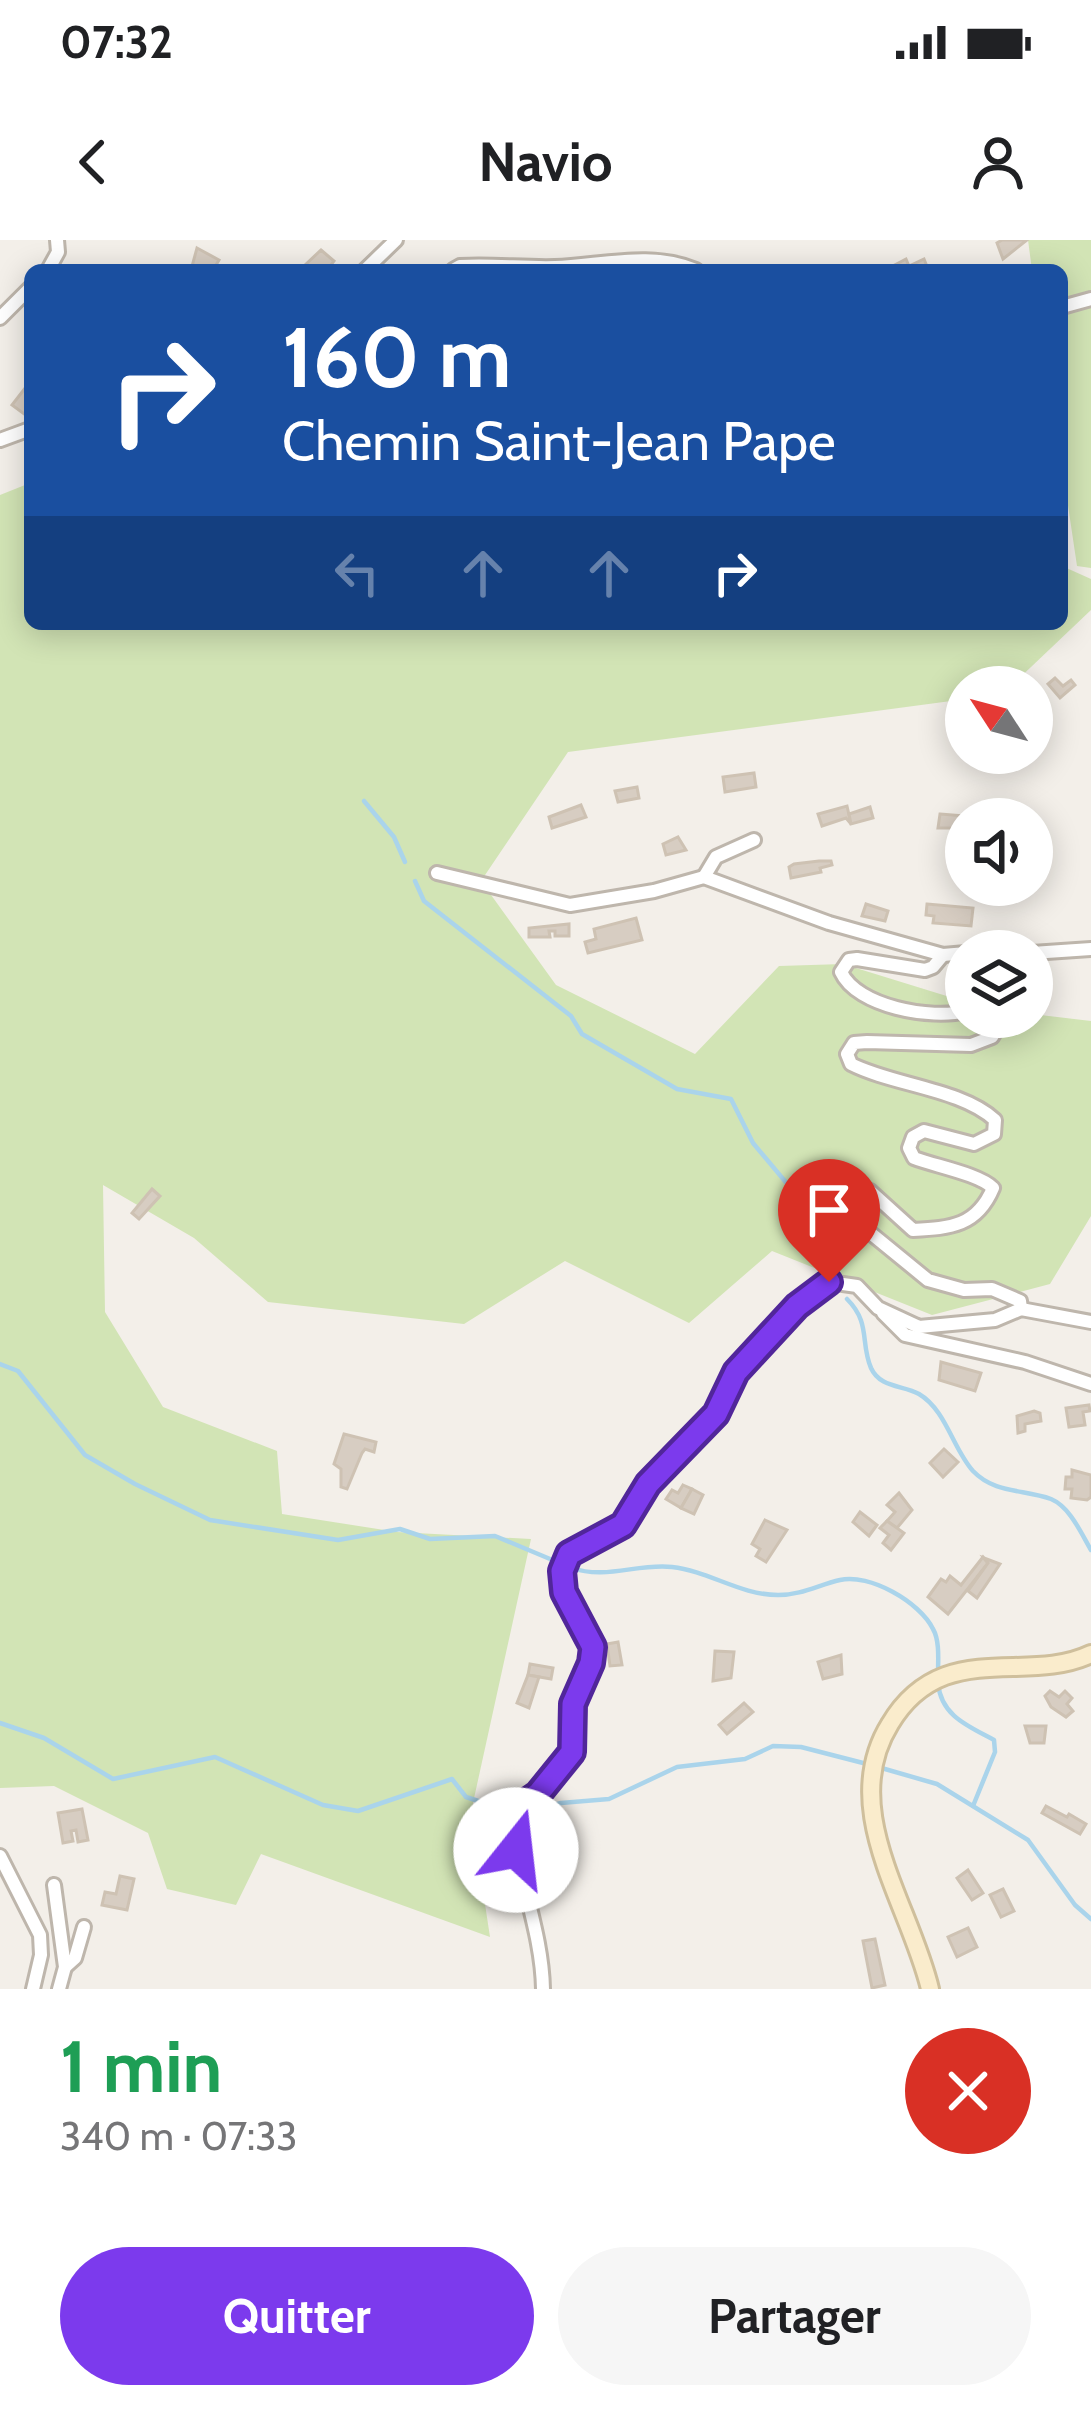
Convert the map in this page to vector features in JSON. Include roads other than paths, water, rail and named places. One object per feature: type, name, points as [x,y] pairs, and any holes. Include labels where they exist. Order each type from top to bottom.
[{"type":"main road","points":[[930,1989],[870,1810],[871,1774],[884,1734],[916,1692],[945,1676],[987,1668],[1049,1666],[1091,1654]]},
{"type":"street","points":[[371,264],[396,240]]},
{"type":"street","points":[[584,264],[640,259],[682,264]]},
{"type":"street","points":[[0,318],[24,294]]},
{"type":"street","points":[[704,877],[716,857],[754,840]]},
{"type":"street","points":[[436,873],[570,905],[704,877],[830,923],[943,955],[925,970],[857,959],[849,960],[841,972],[855,989],[917,1014],[945,1017]]},
{"type":"street","points":[[1053,952],[1091,949]]},
{"type":"street","points":[[989,1038],[971,1045],[854,1043],[847,1054],[851,1064],[868,1072],[938,1094],[995,1120],[994,1134],[974,1144],[924,1131],[913,1137],[909,1148],[914,1158],[982,1178],[993,1188],[984,1210],[951,1228],[913,1230],[870,1191],[850,1184],[837,1193],[846,1213],[928,1280],[964,1290],[992,1289],[1020,1301],[1021,1310]]},
{"type":"street","points":[[543,1989],[542,1961],[520,1881],[512,1818],[572,1752],[573,1704],[593,1647],[564,1592],[562,1571],[569,1554],[623,1525],[648,1484],[716,1414],[736,1372],[829,1282],[857,1286],[905,1335],[1025,1362],[1091,1384]]},
{"type":"street","points":[[878,1308],[920,1327],[995,1320],[1021,1310],[1091,1322]]},
{"type":"street","points":[[0,1856],[40,1935],[33,1989]]},
{"type":"street","points":[[54,1885],[65,1967],[59,1989]]},
{"type":"street","points":[[65,1967],[75,1958],[85,1927]]},
{"type":"waterway","points":[[364,801],[394,837],[405,862]]},
{"type":"waterway","points":[[415,881],[424,901],[571,1016],[582,1034],[677,1089],[731,1099],[753,1143],[789,1186],[806,1240],[822,1264]]},
{"type":"waterway","points":[[847,1299],[859,1316],[875,1374],[928,1401],[966,1462],[982,1478],[1058,1503],[1091,1550]]},
{"type":"waterway","points":[[0,1364],[18,1371],[85,1455],[210,1520],[338,1540],[400,1529],[430,1539],[495,1536],[562,1564]]},
{"type":"waterway","points":[[572,1568],[597,1572],[672,1567],[778,1595],[840,1580],[879,1585],[917,1609],[933,1629],[938,1674]]},
{"type":"waterway","points":[[938,1683],[950,1712],[994,1740],[995,1752],[973,1806]]},
{"type":"waterway","points":[[0,1723],[44,1738],[113,1779],[215,1757],[323,1805],[358,1811],[452,1779],[466,1797],[509,1811]]},
{"type":"waterway","points":[[521,1814],[561,1803],[609,1799],[677,1767],[745,1759],[773,1746],[801,1747],[867,1764]]},
{"type":"waterway","points":[[878,1767],[937,1784],[1028,1840],[1075,1905],[1091,1919]]}]
